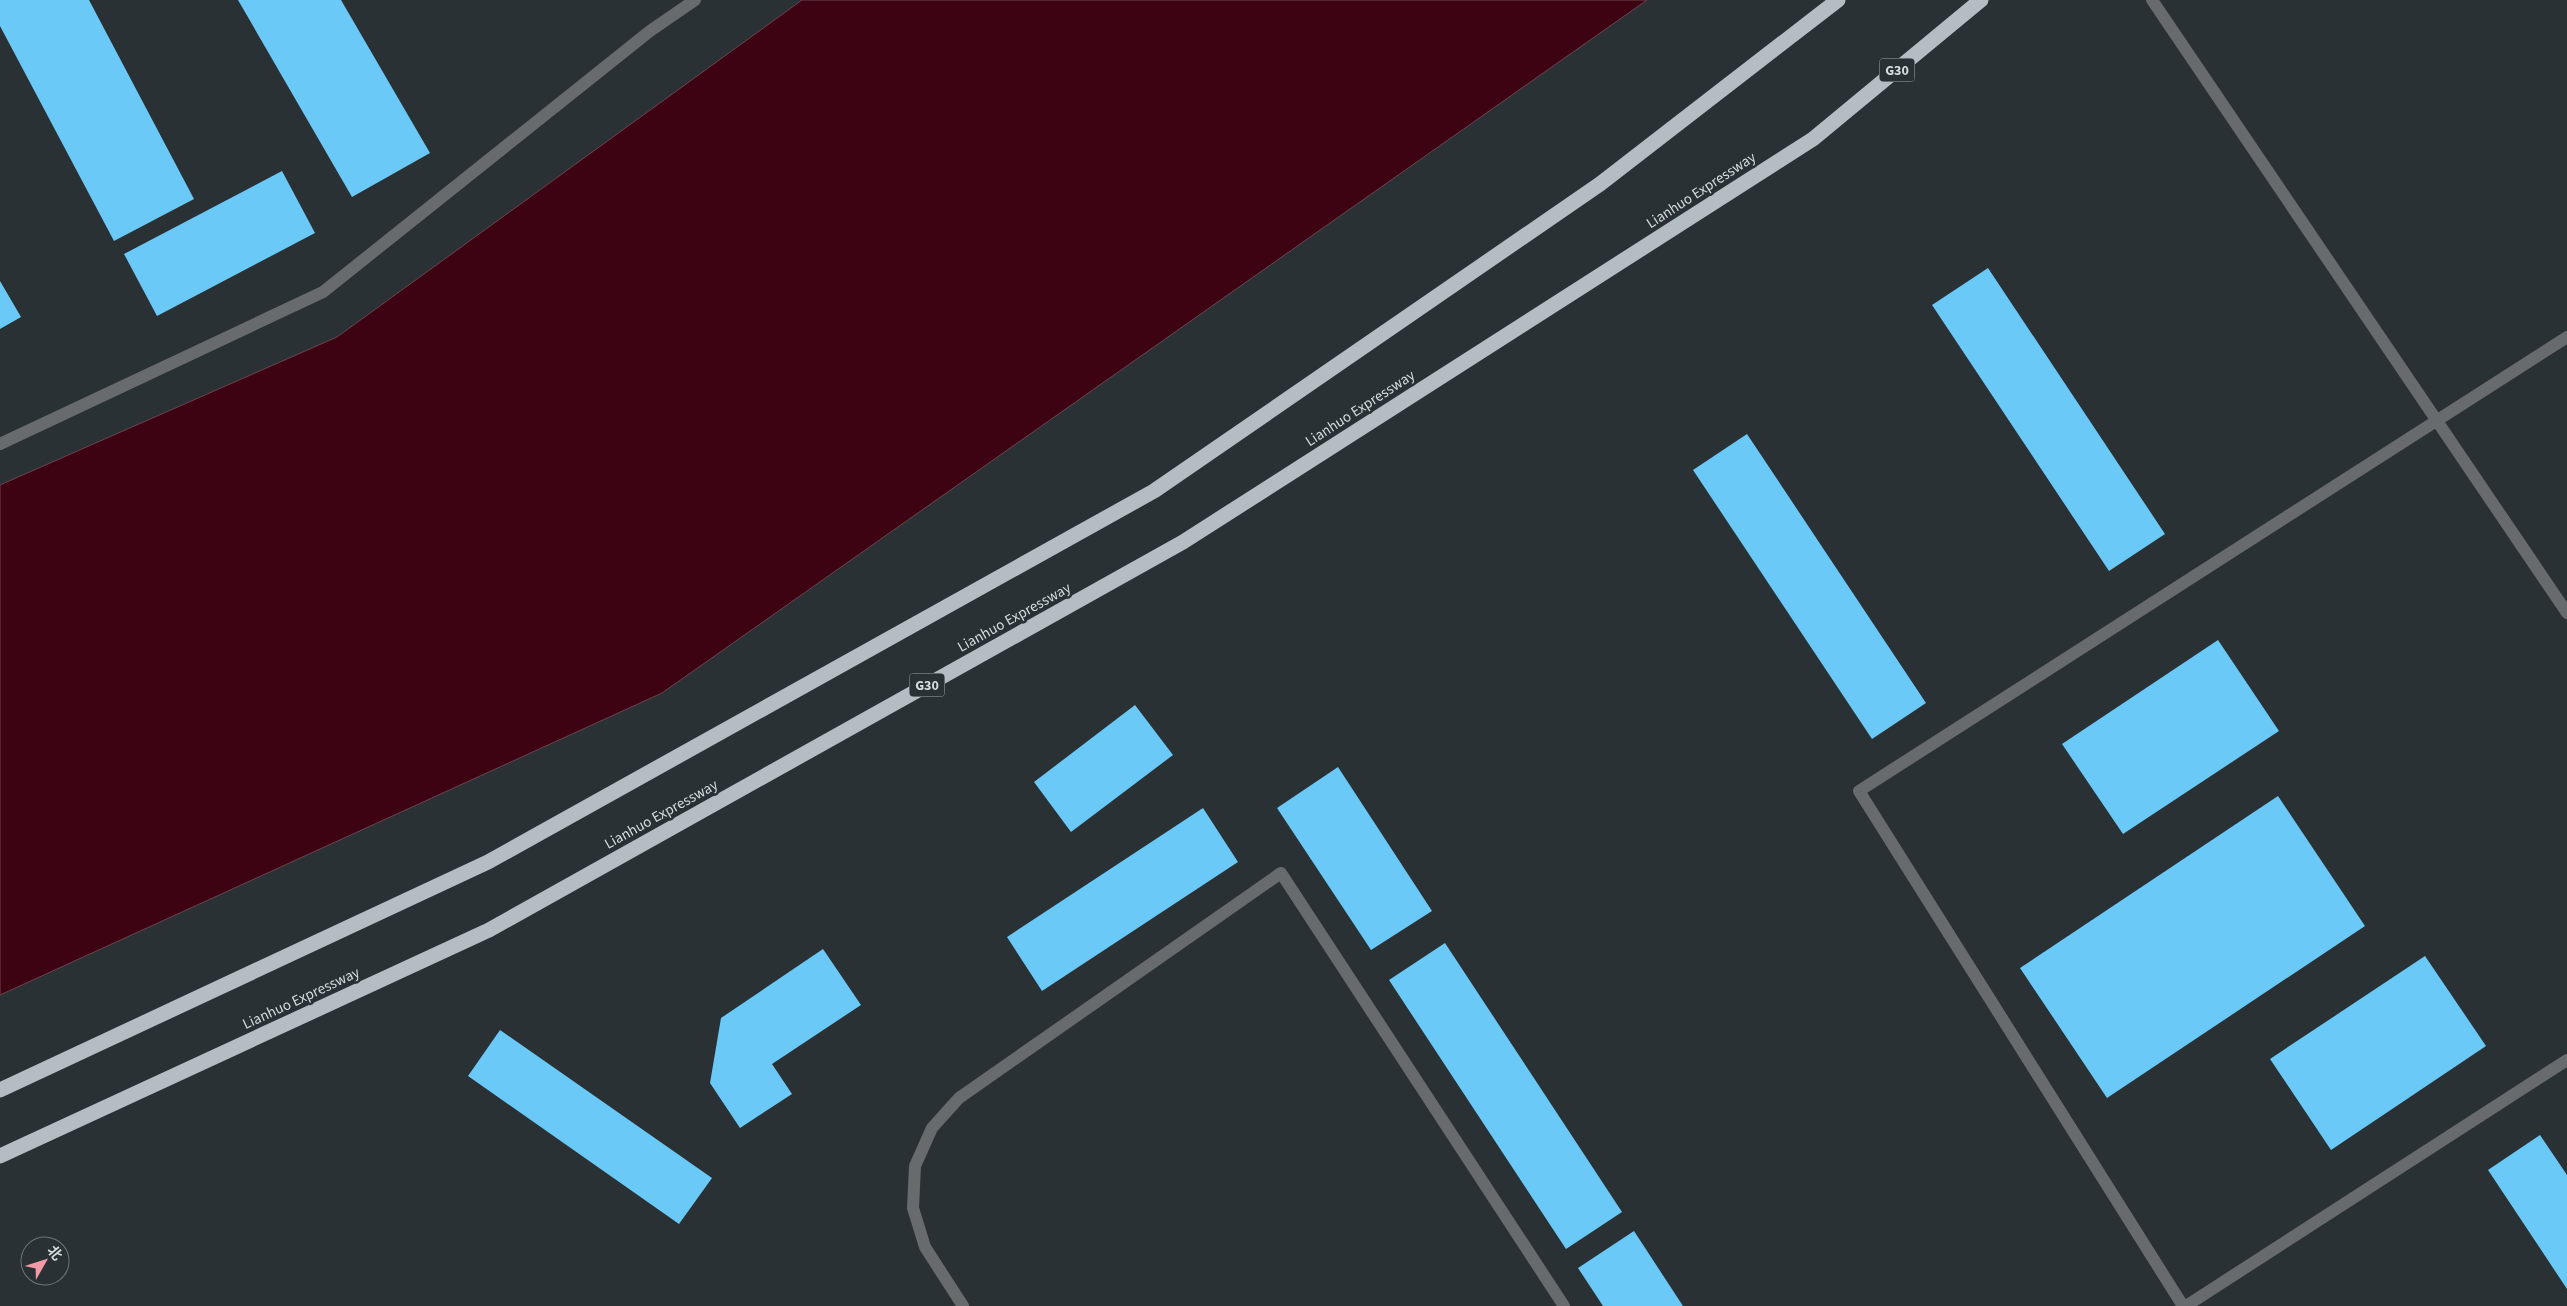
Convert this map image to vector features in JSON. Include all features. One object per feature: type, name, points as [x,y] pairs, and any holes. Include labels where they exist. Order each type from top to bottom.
[{"type":"highway","points":[[0,1090],[488,862],[1154,491],[1600,184],[1838,0]]},
{"type":"highway","name":"Lianhuo Expressway","points":[[0,1156],[488,930],[1166,552],[1813,139],[1982,0]]},
{"type":"street","points":[[0,444],[323,292],[650,31],[695,0]]},
{"type":"street","points":[[2152,0],[2567,613]]},
{"type":"street","points":[[2567,337],[1859,790],[2184,1306],[2567,1060]]},
{"type":"street","points":[[964,1306],[925,1247],[914,1208],[915,1166],[932,1128],[959,1098],[1281,874],[1564,1306]]},
{"type":"shaded area","points":[[802,0],[1647,0],[662,693],[0,995],[0,485],[337,337]]},
{"type":"building","points":[[0,0],[89,0],[194,199],[114,241],[0,26]]},
{"type":"building","points":[[238,0],[341,0],[430,153],[352,197]]},
{"type":"building","points":[[282,171],[315,233],[157,316],[124,254]]},
{"type":"building","points":[[1988,268],[2165,534],[2109,571],[1932,305]]},
{"type":"building","points":[[0,281],[21,317],[0,329]]},
{"type":"building","points":[[1747,434],[1926,703],[1872,739],[1693,470]]},
{"type":"building","points":[[2218,640],[2279,731],[2123,834],[2062,744]]},
{"type":"building","points":[[1135,705],[1173,755],[1071,832],[1034,782]]},
{"type":"building","points":[[1338,767],[1432,911],[1371,950],[1277,808]]},
{"type":"building","points":[[2278,796],[2365,926],[2107,1098],[2020,968]]},
{"type":"building","points":[[1203,808],[1238,862],[1042,991],[1007,937]]},
{"type":"building","points":[[1445,943],[1622,1212],[1566,1249],[1389,980]]},
{"type":"building","points":[[823,949],[861,1005],[772,1064],[792,1094],[740,1128],[710,1083],[721,1018]]},
{"type":"building","points":[[2425,956],[2486,1046],[2331,1150],[2270,1059]]},
{"type":"building","points":[[500,1030],[712,1178],[679,1224],[468,1076]]},
{"type":"building","points":[[2540,1135],[2567,1175],[2567,1289],[2488,1170]]},
{"type":"building","points":[[1634,1231],[1683,1306],[1603,1306],[1578,1268]]}]
